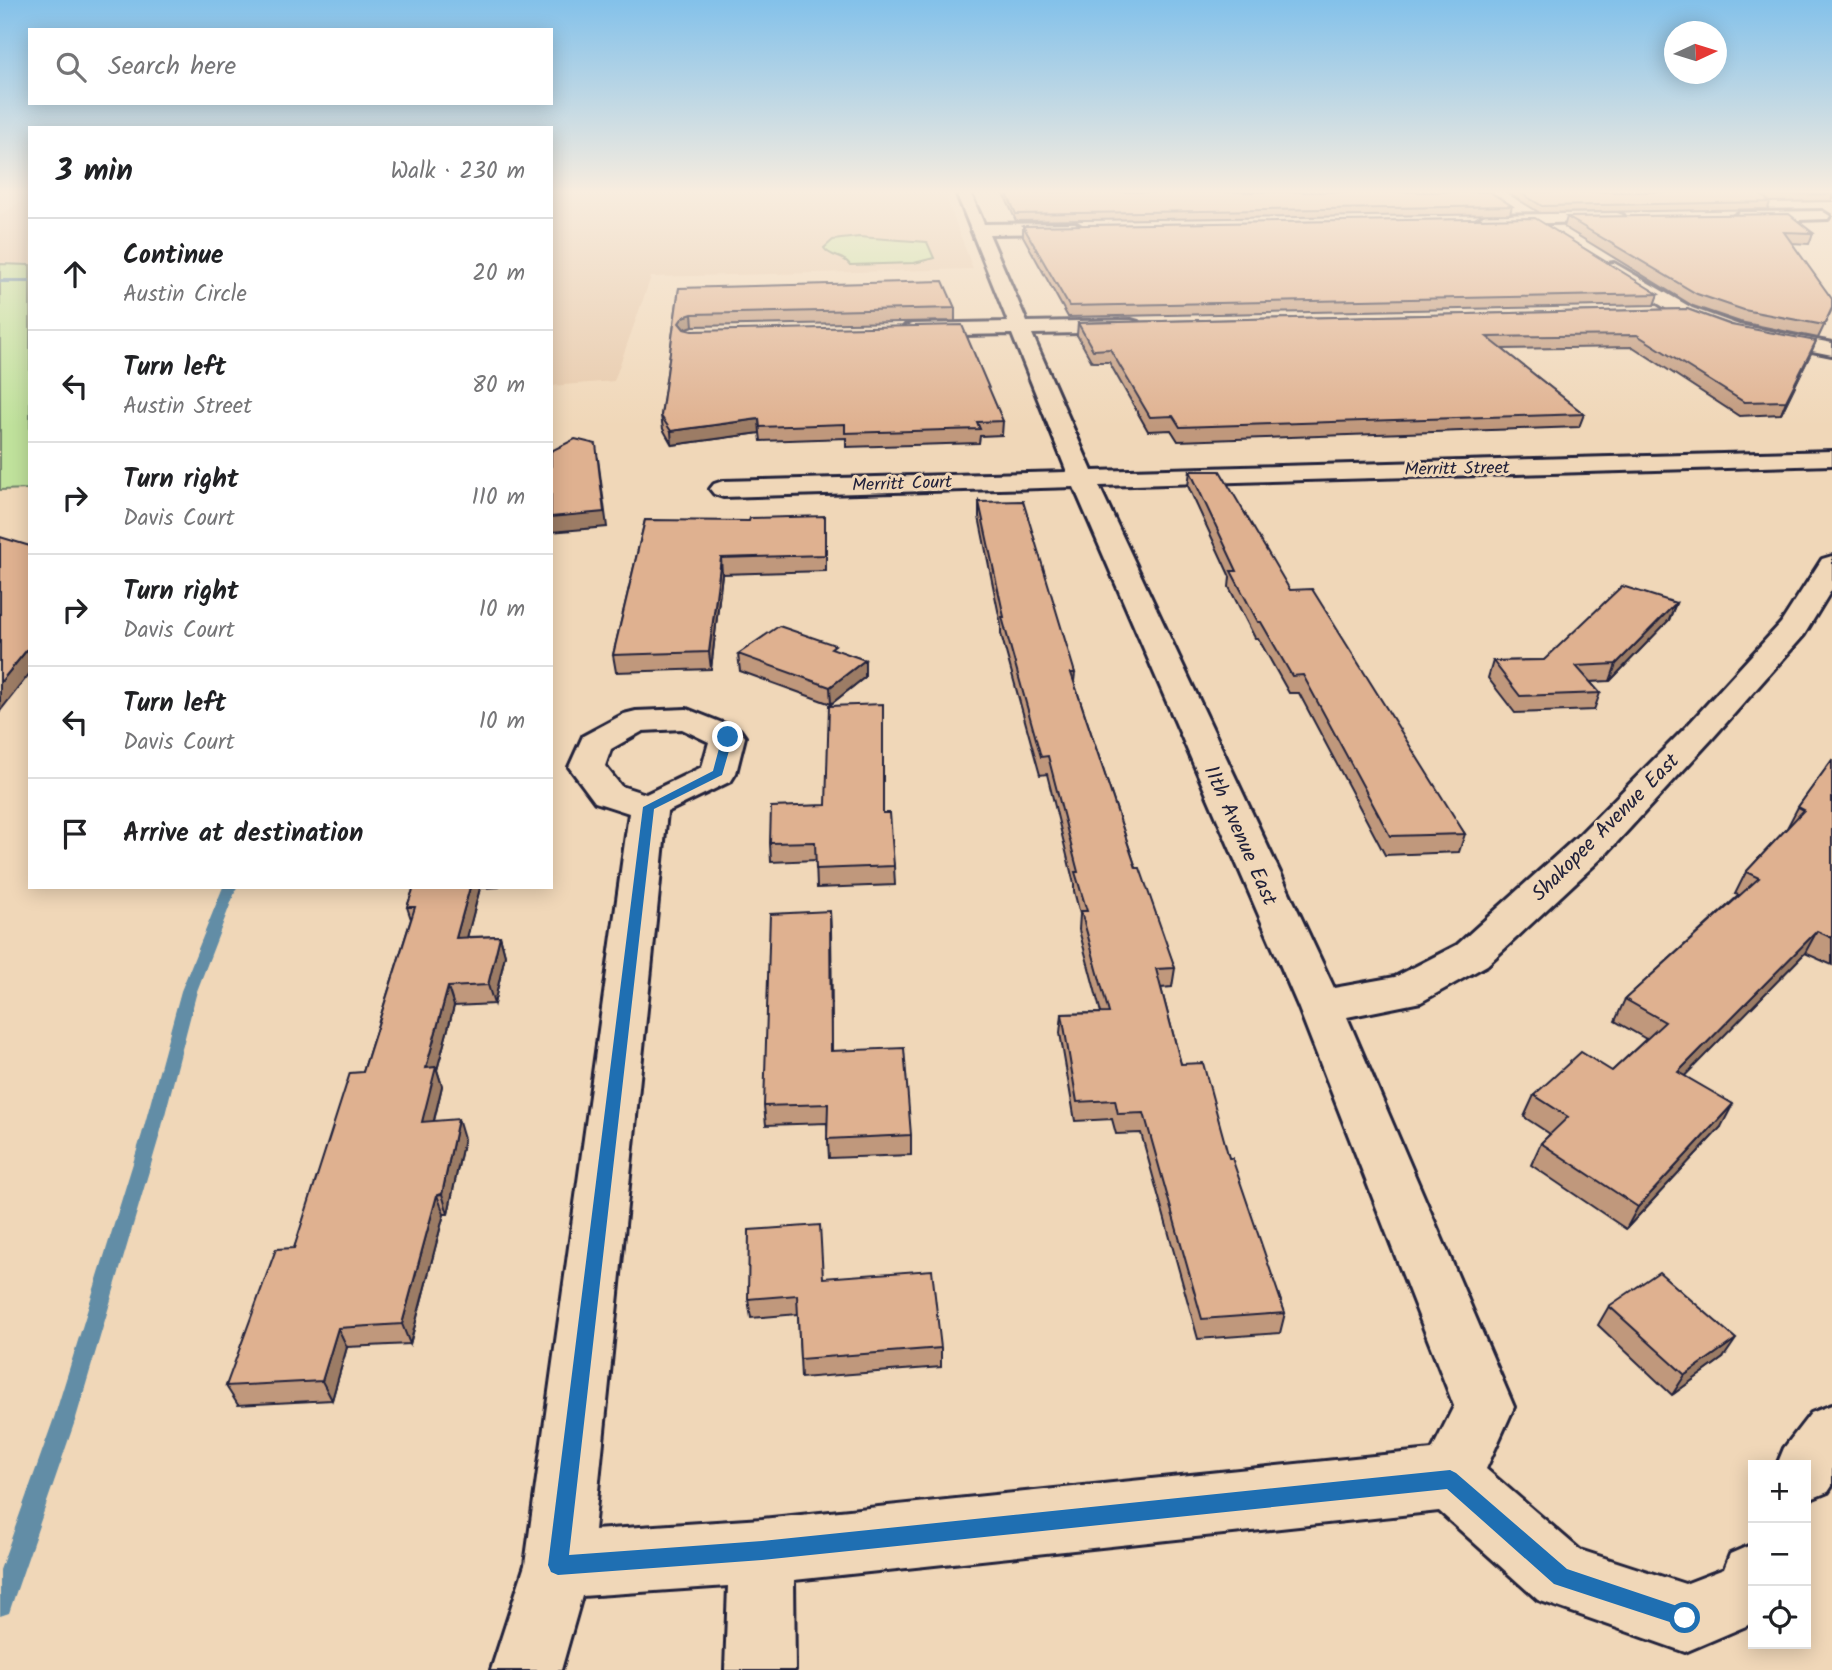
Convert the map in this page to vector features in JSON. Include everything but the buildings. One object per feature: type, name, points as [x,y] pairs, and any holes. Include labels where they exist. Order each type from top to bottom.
[{"type":"street","name":"11th Avenue East","points":[[994,270],[1082,477],[1320,1006],[1484,1406],[1450,1479]]},
{"type":"street","points":[[1617,270],[1685,312],[1734,330],[1832,349]]},
{"type":"street","points":[[1643,313],[1685,312]]},
{"type":"street","points":[[896,331],[1157,325]]},
{"type":"street","name":"Merritt Street","points":[[1082,477],[1832,458]]},
{"type":"street","name":"Merritt Court","points":[[723,489],[1082,477]]},
{"type":"street","name":"Shakopee Avenue East","points":[[1320,1006],[1405,991],[1472,955],[1593,844],[1699,733],[1793,628],[1832,565]]},
{"type":"street","points":[[526,1670],[558,1565],[649,807]]},
{"type":"street","points":[[1811,1462],[1832,1434]]},
{"type":"street","points":[[558,1565],[762,1551],[1450,1479],[1561,1577],[1685,1618],[1747,1592],[1749,1586]]},
{"type":"street","points":[[760,1670],[762,1551]]},
{"type":"shaded area","points":[[553,270],[935,270],[651,277],[614,381],[553,386]]},
{"type":"green space","points":[[0,270],[28,270],[28,489],[0,490]]},
{"type":"waterway","points":[[0,281],[28,281]]},
{"type":"waterway","points":[[0,1604],[65,1418],[151,1134],[189,991],[229,889]]},
{"type":"route","points":[[728,737],[718,773],[649,807],[558,1565],[762,1551],[1450,1479],[1561,1577],[1685,1618]]}]
